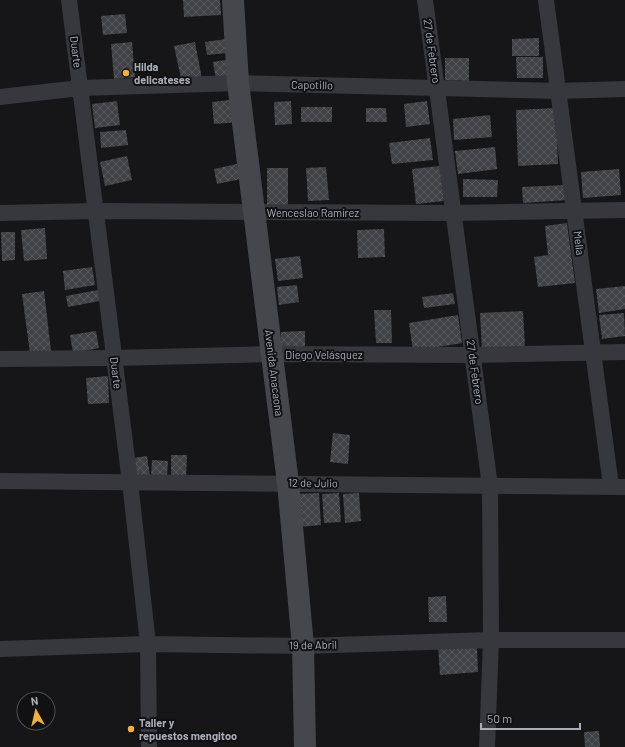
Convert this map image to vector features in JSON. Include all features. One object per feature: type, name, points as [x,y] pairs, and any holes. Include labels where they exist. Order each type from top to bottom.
[{"type":"street","name":"Duarte","points":[[69,0],[130,482],[148,644],[149,747]]},
{"type":"street","name":"Avenida Anacaona","points":[[233,0],[238,84],[288,483],[303,646],[305,747]]},
{"type":"street","name":"27 de Febrero","points":[[425,0],[490,486],[490,640],[487,747]]},
{"type":"street","name":"Mella","points":[[546,0],[593,353],[618,487]]},
{"type":"street","name":"Capotillo","points":[[0,97],[80,88],[238,84],[558,91],[625,90]]},
{"type":"street","name":"Wenceslao Ramírez","points":[[0,213],[453,213],[625,210]]},
{"type":"street","name":"Diego Velásquez","points":[[0,359],[272,354],[472,355],[625,352]]},
{"type":"street","name":"12 de Julio","points":[[0,481],[618,487]]},
{"type":"street","name":"19 de Abril","points":[[0,648],[148,644],[303,646],[490,640],[625,640]]},
{"type":"building","points":[[183,0],[220,0],[221,15],[184,17]]},
{"type":"building","points":[[125,14],[127,33],[103,35],[101,16]]},
{"type":"building","points":[[539,38],[539,56],[512,56],[512,39]]},
{"type":"building","points":[[226,39],[227,53],[207,55],[205,42]]},
{"type":"building","points":[[132,42],[135,77],[114,79],[111,44]]},
{"type":"building","points":[[195,42],[202,79],[182,83],[174,46]]},
{"type":"building","points":[[516,57],[543,57],[543,78],[517,78]]},
{"type":"building","points":[[445,58],[469,58],[469,81],[445,80]]},
{"type":"building","points":[[231,59],[233,78],[216,80],[213,62]]},
{"type":"building","points":[[239,99],[241,122],[214,124],[212,102]]},
{"type":"building","points":[[117,101],[120,125],[95,128],[92,104]]},
{"type":"building","points":[[291,101],[292,124],[275,125],[274,102]]},
{"type":"building","points":[[427,101],[430,124],[406,127],[404,104]]},
{"type":"building","points":[[301,107],[332,107],[332,122],[301,122]]},
{"type":"building","points":[[366,108],[386,108],[387,122],[366,122]]},
{"type":"building","points":[[556,108],[558,164],[518,166],[516,110]]},
{"type":"building","points":[[490,115],[492,137],[454,140],[453,119]]},
{"type":"building","points":[[126,130],[128,145],[101,148],[100,132]]},
{"type":"building","points":[[430,138],[433,160],[392,164],[389,143]]},
{"type":"building","points":[[495,147],[497,169],[458,174],[455,151]]},
{"type":"building","points":[[127,156],[132,180],[105,186],[100,162]]},
{"type":"building","points":[[237,164],[241,179],[217,184],[214,169]]},
{"type":"building","points":[[440,166],[444,201],[416,204],[412,169]]},
{"type":"building","points":[[326,167],[329,200],[308,201],[306,168]]},
{"type":"building","points":[[267,168],[288,168],[288,206],[267,207]]},
{"type":"building","points":[[619,169],[621,195],[583,198],[581,172]]},
{"type":"building","points":[[463,179],[498,180],[497,197],[463,197]]},
{"type":"building","points":[[566,185],[567,200],[523,203],[522,187]]},
{"type":"building","points":[[567,223],[575,283],[538,287],[534,257],[548,255],[545,226]]},
{"type":"building","points":[[45,228],[47,259],[24,261],[21,230]]},
{"type":"building","points":[[384,229],[385,257],[358,258],[357,230]]},
{"type":"building","points":[[1,232],[15,232],[15,260],[2,261]]},
{"type":"building","points":[[300,256],[303,278],[278,281],[275,259]]},
{"type":"building","points":[[92,267],[95,285],[65,290],[63,271]]},
{"type":"building","points":[[297,285],[299,302],[279,305],[277,287]]},
{"type":"building","points":[[625,286],[625,309],[599,313],[596,289]]},
{"type":"building","points":[[98,290],[100,301],[68,307],[66,296]]},
{"type":"building","points":[[44,291],[51,351],[30,353],[22,294]]},
{"type":"building","points":[[453,293],[455,304],[424,308],[422,297]]},
{"type":"building","points":[[374,310],[391,310],[392,343],[376,343]]},
{"type":"building","points":[[523,311],[525,347],[482,350],[480,313]]},
{"type":"building","points":[[624,313],[625,336],[602,339],[599,315]]},
{"type":"building","points":[[458,315],[462,343],[413,351],[409,323]]},
{"type":"building","points":[[96,331],[99,348],[73,353],[70,335]]},
{"type":"building","points":[[305,331],[305,351],[281,351],[281,332]]},
{"type":"building","points":[[108,376],[109,403],[88,404],[86,378]]},
{"type":"building","points":[[333,433],[350,435],[348,464],[330,462]]},
{"type":"building","points":[[171,455],[187,455],[186,478],[171,478]]},
{"type":"building","points":[[147,456],[150,476],[137,478],[134,458]]},
{"type":"building","points":[[152,460],[168,461],[167,477],[151,477]]},
{"type":"building","points":[[319,493],[321,525],[298,527],[296,494]]},
{"type":"building","points":[[339,493],[341,522],[324,523],[322,494]]},
{"type":"building","points":[[359,493],[361,521],[345,523],[343,494]]},
{"type":"building","points":[[446,596],[447,622],[429,622],[428,597]]},
{"type":"building","points":[[438,645],[477,648],[478,672],[440,675]]},
{"type":"building","points":[[599,731],[600,747],[585,747],[584,732]]},
{"type":"place","name":"Hilda delicateses","points":[[126,73]]},
{"type":"place","name":"Taller y repuestos mengitoo","points":[[131,729]]}]
